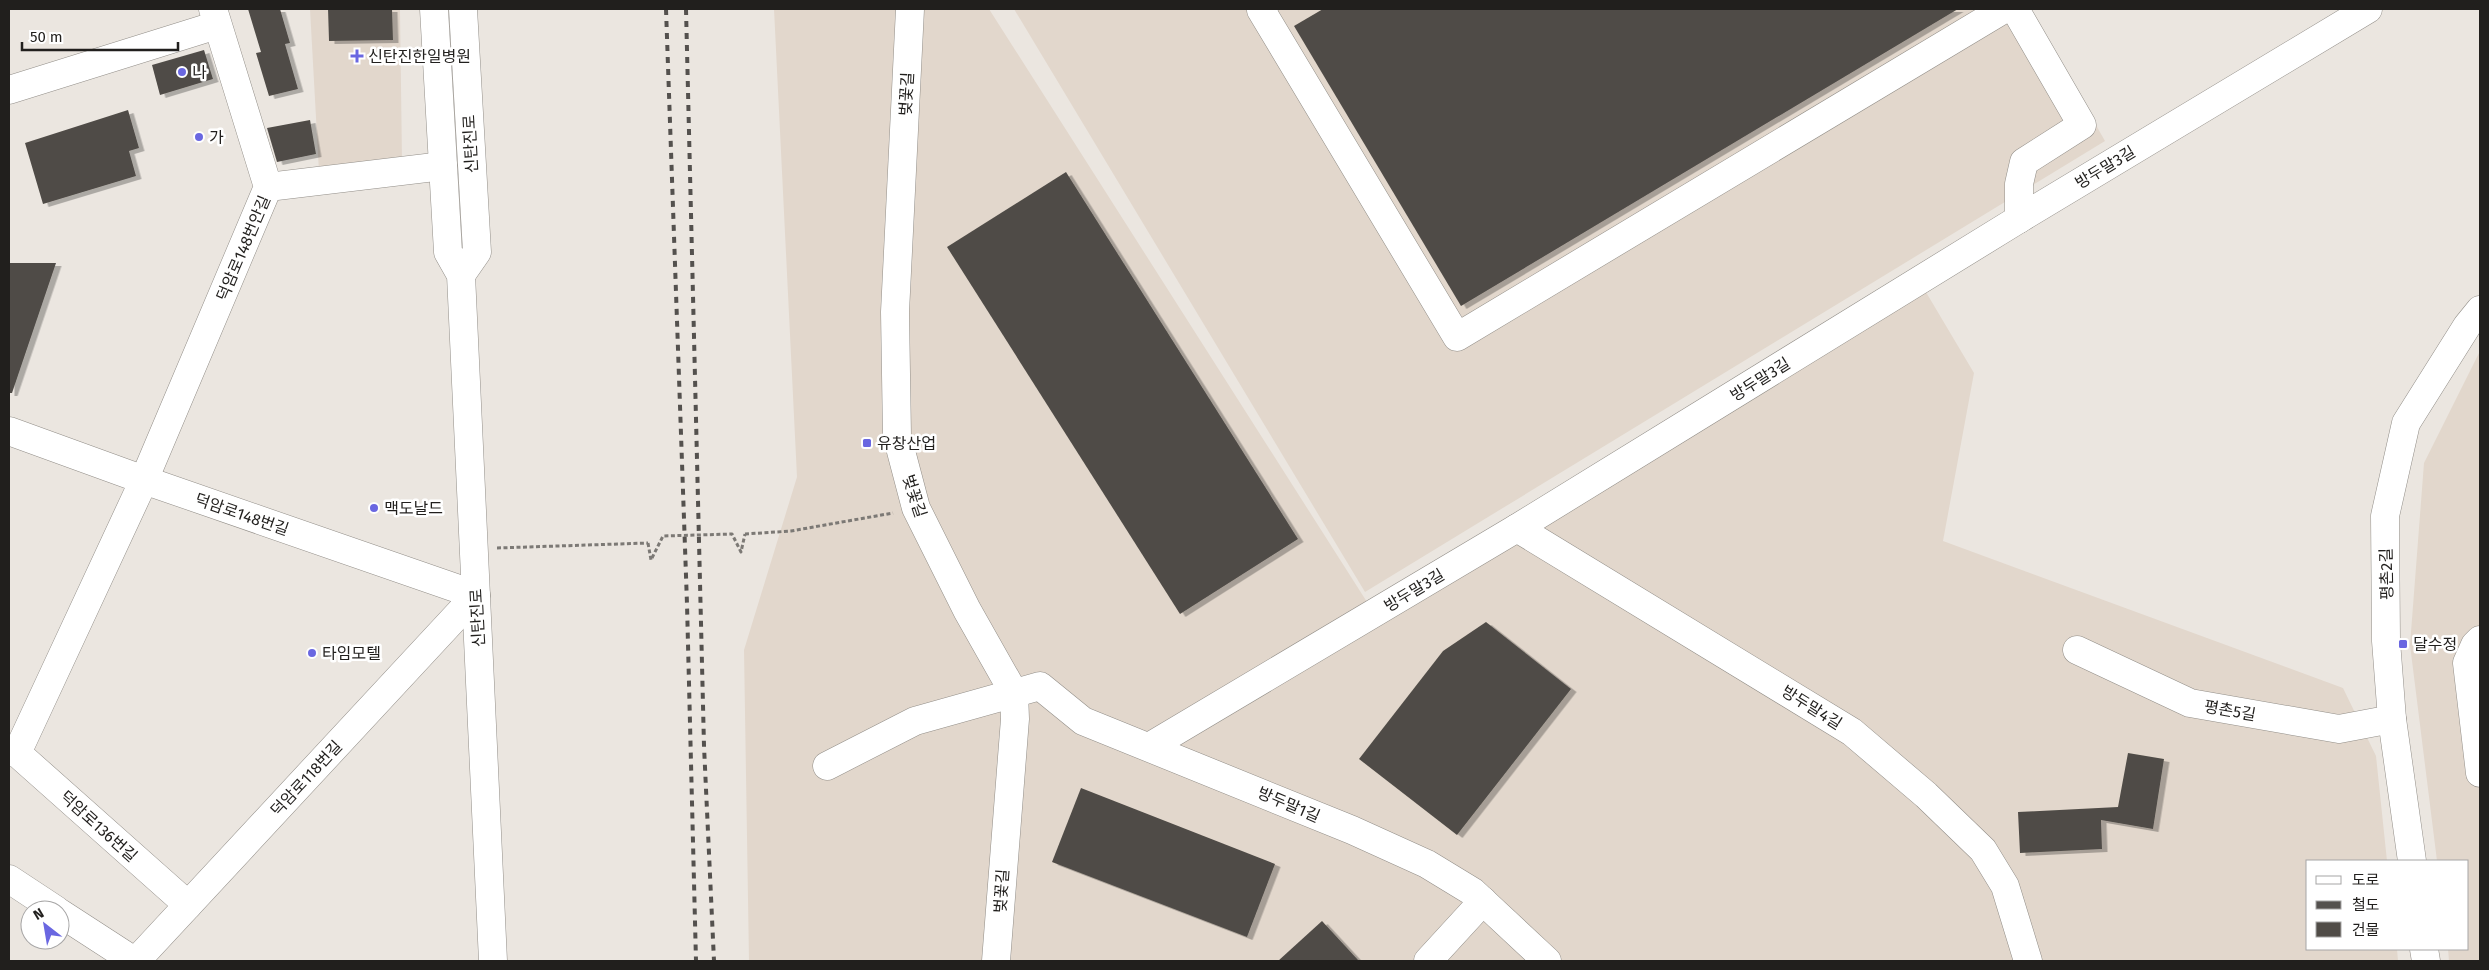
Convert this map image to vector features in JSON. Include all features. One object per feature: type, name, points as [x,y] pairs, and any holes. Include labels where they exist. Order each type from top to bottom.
[{"type":"street","name":"신탄진로","points":[[434,9],[448,252],[461,276],[493,961]]},
{"type":"street","name":"신탄진로","points":[[461,276],[477,252],[463,9]]},
{"type":"street","name":"벚꽃길","points":[[910,9],[895,312],[897,436],[916,508],[967,610],[1014,693],[1014,719],[996,961]]},
{"type":"street","points":[[1264,9],[1261,10],[1457,337],[2004,9]]},
{"type":"street","points":[[2015,9],[2082,125],[2024,162],[2019,184],[2019,219]]},
{"type":"street","name":"방두말3길","points":[[1150,746],[1518,528],[2019,219],[2368,9]]},
{"type":"street","points":[[9,90],[215,17]]},
{"type":"street","name":"덕암로148번안길","points":[[13,753],[144,480],[268,187],[215,17]]},
{"type":"street","points":[[268,187],[443,166]]},
{"type":"street","name":"평촌2길","points":[[2412,860],[2392,719],[2386,641],[2385,516],[2406,423],[2467,326],[2480,310]]},
{"type":"street","name":"덕암로148번길","points":[[9,431],[476,596]]},
{"type":"street","name":"방두말4길","points":[[1518,528],[1776,684],[1852,732],[1867,744],[1926,795],[1983,850],[2004,886],[2028,961]]},
{"type":"street","name":"덕암로118번길","points":[[135,961],[476,596]]},
{"type":"street","points":[[2480,640],[2475,645],[2467,663],[2480,773]]},
{"type":"street","name":"평촌5길","points":[[2078,650],[2190,703],[2339,729],[2392,719]]},
{"type":"street","name":"방두말1길","points":[[1014,693],[1040,686],[1083,721],[1150,746],[1426,864],[1473,892],[1547,961]]},
{"type":"street","points":[[827,766],[915,721],[1014,693]]},
{"type":"street","name":"덕암로136번길","points":[[13,753],[188,905]]},
{"type":"street","points":[[9,879],[41,900]]},
{"type":"street","points":[[1428,961],[1483,902]]},
{"type":"street","points":[[70,919],[135,961]]},
{"type":"path","points":[[473,548],[648,543],[651,560],[663,536],[732,534],[741,552],[745,534],[791,531],[916,508]]},
{"type":"shaded area","name":"신탄진한일병원","points":[[310,9],[400,9],[402,161],[319,172]]},
{"type":"shaded area","points":[[774,9],[989,9],[1367,602],[1914,272],[1974,373],[1943,541],[2343,688],[2376,756],[2387,860],[2306,860],[2306,950],[2397,950],[2398,961],[749,961],[744,650],[797,477]]},
{"type":"shaded area","points":[[1014,9],[2030,9],[2105,141],[1365,592]]},
{"type":"shaded area","points":[[2480,351],[2480,961],[2449,961],[2448,950],[2469,950],[2469,860],[2437,860],[2410,645],[2424,463]]},
{"type":"building","points":[[248,9],[280,9],[290,43],[285,44],[298,89],[269,96],[256,53],[261,52]]},
{"type":"building","points":[[328,9],[392,9],[393,40],[329,41]]},
{"type":"building","points":[[1323,9],[1958,9],[1461,306],[1294,26]]},
{"type":"building","name":"나","points":[[204,50],[213,79],[160,95],[152,65]]},
{"type":"building","points":[[128,110],[139,148],[129,151],[136,176],[43,204],[25,143]]},
{"type":"building","points":[[310,120],[316,154],[277,162],[267,128]]},
{"type":"building","points":[[1066,172],[1298,539],[1180,614],[947,247]]},
{"type":"building","points":[[9,263],[56,263],[12,393],[9,393]]},
{"type":"building","points":[[1486,622],[1571,689],[1457,835],[1359,759],[1443,651]]},
{"type":"building","points":[[2128,753],[2164,759],[2153,829],[2101,820],[2102,849],[2020,853],[2018,812],[2118,807]]},
{"type":"building","points":[[1081,788],[1275,864],[1247,937],[1052,862]]},
{"type":"building","points":[[1322,921],[1359,961],[1278,961]]},
{"type":"railway","points":[[666,9],[687,604],[696,961]]},
{"type":"railway","points":[[686,9],[704,746],[714,961]]},
{"type":"place","name":"신탄진한일병원","points":[[357,56]]},
{"type":"place","name":"나","points":[[182,72]]},
{"type":"place","name":"가","points":[[199,137]]},
{"type":"place","name":"유창산업","points":[[867,443]]},
{"type":"place","name":"맥도날드","points":[[374,508]]},
{"type":"place","name":"달수정","points":[[2403,644]]},
{"type":"place","name":"타임모텔","points":[[312,653]]}]
